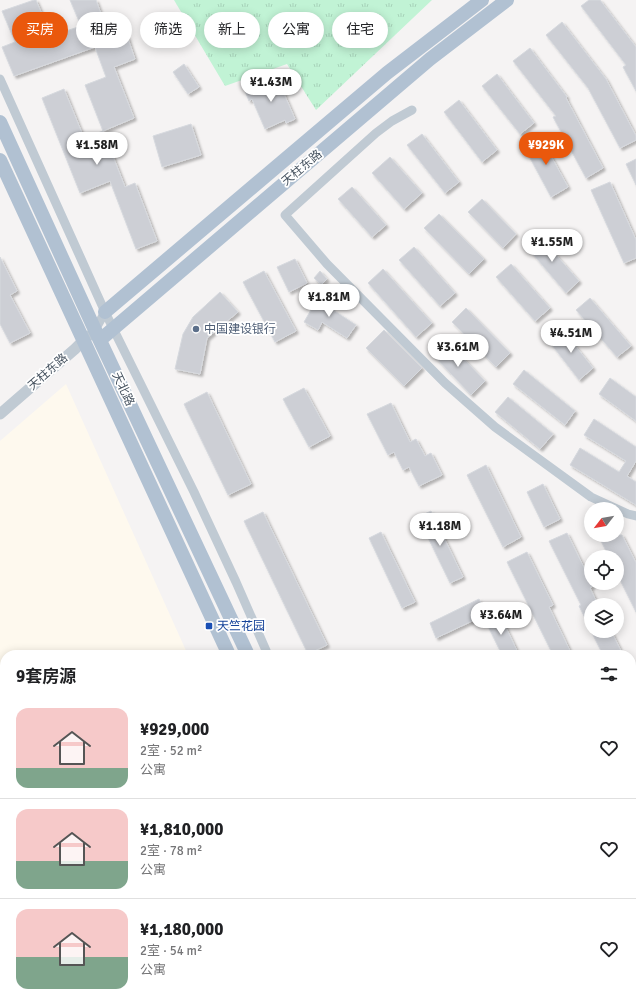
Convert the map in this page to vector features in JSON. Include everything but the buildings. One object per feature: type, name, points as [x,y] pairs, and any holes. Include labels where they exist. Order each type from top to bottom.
[{"type":"main road","name":"天柱东路","points":[[105,312],[387,73],[482,0]]},
{"type":"main road","name":"天柱东路","points":[[98,335],[113,328],[430,59],[507,0]]},
{"type":"main road","name":"天北路","points":[[0,122],[246,650]]},
{"type":"main road","name":"天北路","points":[[0,160],[227,650]]},
{"type":"street","points":[[0,79],[105,312],[197,499],[266,650]]},
{"type":"street","points":[[412,110],[392,121],[376,133],[285,215],[327,264],[445,383],[495,427],[591,497],[628,514],[636,516]]},
{"type":"street","points":[[98,335],[105,312]]},
{"type":"street","name":"天柱东路","points":[[0,414],[84,340],[98,335]]},
{"type":"shaded area","points":[[66,384],[186,650],[0,650],[0,441]]},
{"type":"green space","points":[[174,0],[432,0],[388,42],[388,12],[332,12],[332,48],[381,48],[316,110],[287,64],[225,86],[196,37],[196,12],[181,12]]},
{"type":"place","name":"中国建设银行","points":[[196,329]]},
{"type":"place","name":"天竺花园","points":[[209,626]]}]
